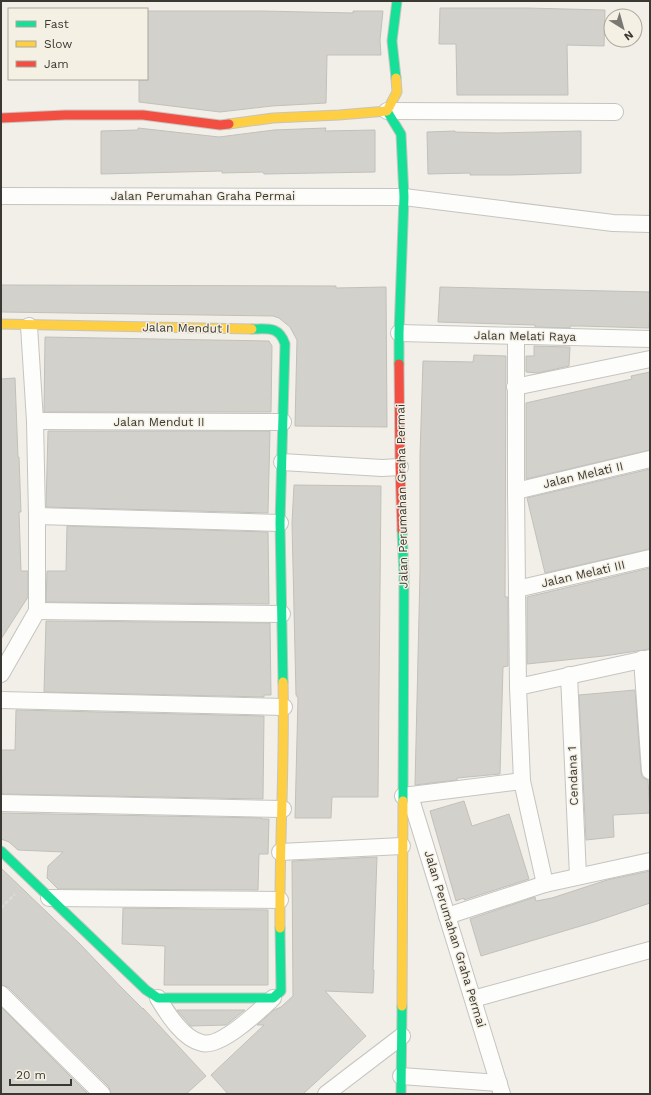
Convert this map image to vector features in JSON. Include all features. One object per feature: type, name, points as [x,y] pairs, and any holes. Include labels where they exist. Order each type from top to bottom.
[{"type":"street","points":[[387,111],[397,92],[392,42],[397,1]]},
{"type":"street","points":[[1,118],[65,115],[143,115],[220,124],[273,118],[387,111],[615,112]]},
{"type":"street","name":"Jalan Perumahan Graha Permai","points":[[387,111],[401,134],[404,196],[399,333],[400,467],[404,576],[407,796],[402,846],[401,1094]]},
{"type":"street","name":"Jalan Perumahan Graha Permai","points":[[1,196],[404,196]]},
{"type":"street","points":[[404,196],[613,223],[650,224]]},
{"type":"street","name":"Jalan Mendut I","points":[[1,324],[29,326],[273,328],[281,335],[285,344],[283,422]]},
{"type":"street","points":[[1,674],[37,611],[35,421],[29,326]]},
{"type":"street","name":"Jalan Melati Raya","points":[[399,333],[650,339]]},
{"type":"street","points":[[516,336],[515,387],[518,687],[522,781],[545,884]]},
{"type":"street","points":[[515,387],[650,359]]},
{"type":"street","name":"Jalan Mendut II","points":[[35,421],[283,422]]},
{"type":"street","points":[[1,851],[146,990],[158,998],[180,1028],[192,1039],[202,1044],[213,1044],[223,1038],[253,1016],[281,991],[280,852],[283,809],[284,707],[280,523],[283,422]]},
{"type":"street","name":"Jalan Melati II","points":[[516,491],[650,459]]},
{"type":"street","points":[[282,462],[382,468],[400,467]]},
{"type":"street","points":[[37,516],[280,523]]},
{"type":"street","name":"Jalan Melati III","points":[[517,590],[650,558]]},
{"type":"street","points":[[37,611],[282,614]]},
{"type":"street","points":[[518,687],[646,658],[650,771]]},
{"type":"street","name":"Cendana 1","points":[[569,675],[578,876]]},
{"type":"street","points":[[1,700],[284,707]]},
{"type":"street","points":[[407,796],[522,781]]},
{"type":"street","name":"Jalan Perumahan Graha Permai","points":[[401,1076],[501,1089],[447,916],[407,796]]},
{"type":"street","points":[[1,803],[283,809]]},
{"type":"street","points":[[280,852],[402,846]]},
{"type":"street","points":[[447,916],[545,884],[650,861]]},
{"type":"street","points":[[49,898],[280,900]]},
{"type":"street","points":[[473,998],[650,950]]},
{"type":"street","points":[[1,994],[102,1094]]},
{"type":"street","points":[[158,998],[273,998]]},
{"type":"street","points":[[326,1094],[402,1036]]},
{"type":"building","points":[[440,8],[603,10],[603,46],[567,45],[568,95],[457,95],[456,44],[439,44]]},
{"type":"building","points":[[148,11],[353,13],[353,11],[383,11],[380,40],[381,55],[327,55],[326,103],[272,106],[220,112],[139,102],[139,80],[148,80]]},
{"type":"building","points":[[138,128],[219,137],[274,130],[326,128],[325,131],[375,130],[375,172],[264,174],[263,172],[222,173],[222,171],[101,174],[101,131],[138,130]]},
{"type":"building","points":[[455,131],[497,133],[581,131],[581,173],[511,175],[470,175],[470,173],[428,174],[427,132]]},
{"type":"building","points":[[1,285],[336,286],[336,288],[386,287],[387,427],[295,426],[297,340],[290,327],[279,318],[273,316],[1,312]]},
{"type":"building","points":[[440,287],[650,292],[649,328],[570,326],[570,328],[535,327],[535,325],[438,322]]},
{"type":"building","points":[[45,337],[269,341],[272,346],[271,412],[44,412]]},
{"type":"building","points":[[534,346],[570,347],[569,366],[538,373],[526,372],[526,356],[534,356]]},
{"type":"building","points":[[474,355],[506,356],[505,597],[508,597],[508,666],[503,667],[500,774],[457,778],[457,780],[415,785],[420,572],[420,455],[423,361],[473,362]]},
{"type":"building","points":[[650,372],[650,450],[526,479],[526,403],[632,379],[631,376]]},
{"type":"building","points":[[15,378],[21,512],[19,512],[21,571],[28,571],[28,597],[1,639],[1,379]]},
{"type":"building","points":[[48,431],[270,431],[268,513],[46,507]]},
{"type":"building","points":[[650,469],[650,549],[545,573],[527,498]]},
{"type":"building","points":[[294,485],[381,486],[378,797],[332,797],[331,818],[295,818],[298,698],[296,695],[292,523]]},
{"type":"building","points":[[67,526],[268,532],[269,604],[46,602],[47,571],[66,571]]},
{"type":"building","points":[[650,568],[650,649],[604,656],[527,664],[527,597]]},
{"type":"building","points":[[46,621],[270,623],[271,695],[264,695],[264,697],[44,692]]},
{"type":"building","points":[[635,690],[641,772],[642,777],[648,780],[650,813],[613,815],[614,837],[586,840],[579,695]]},
{"type":"building","points":[[16,710],[264,716],[263,799],[2,794],[1,750],[15,750]]},
{"type":"building","points":[[464,801],[472,826],[509,814],[529,879],[464,900],[464,898],[456,901],[430,811]]},
{"type":"building","points":[[1,813],[269,819],[268,854],[259,854],[258,890],[58,889],[47,878],[48,866],[63,852],[18,850],[9,842],[1,839]]},
{"type":"building","points":[[377,857],[373,993],[325,991],[366,1036],[303,1094],[228,1094],[211,1075],[264,1025],[257,1025],[293,996],[292,861]]},
{"type":"building","points":[[1,868],[79,943],[143,1008],[206,1076],[186,1094],[111,1094],[109,1087],[8,987],[1,985]]},
{"type":"building","points":[[650,871],[650,903],[594,922],[481,956],[470,919],[535,897],[536,901],[552,898],[607,880]]},
{"type":"building","points":[[123,908],[268,910],[268,985],[164,985],[165,946],[122,944]]},
{"type":"building","points":[[1,1007],[88,1094],[1,1094]]},
{"type":"building","points":[[177,1010],[245,1010],[226,1025],[191,1026]]},
{"type":"traffic: fast","points":[[396,78],[392,41],[397,1]]},
{"type":"traffic: fast","points":[[387,111],[401,134],[404,197],[399,364]]},
{"type":"traffic: fast","points":[[252,329],[268,329],[276,331],[283,338],[285,344],[280,523],[283,682]]},
{"type":"traffic: fast","points":[[402,530],[404,576],[403,801]]},
{"type":"traffic: fast","points":[[1,851],[146,990],[158,998],[273,998],[281,991],[280,928]]},
{"type":"traffic: fast","points":[[401,1094],[402,1006]]},
{"type":"traffic: slow","points":[[229,124],[273,118],[387,111],[397,92],[396,78]]},
{"type":"traffic: slow","points":[[1,324],[252,329]]},
{"type":"traffic: slow","points":[[280,928],[283,682]]},
{"type":"traffic: slow","points":[[402,1006],[403,801]]},
{"type":"traffic: jam","points":[[1,118],[65,115],[143,115],[220,125],[229,124]]},
{"type":"traffic: jam","points":[[399,364],[402,530]]}]
